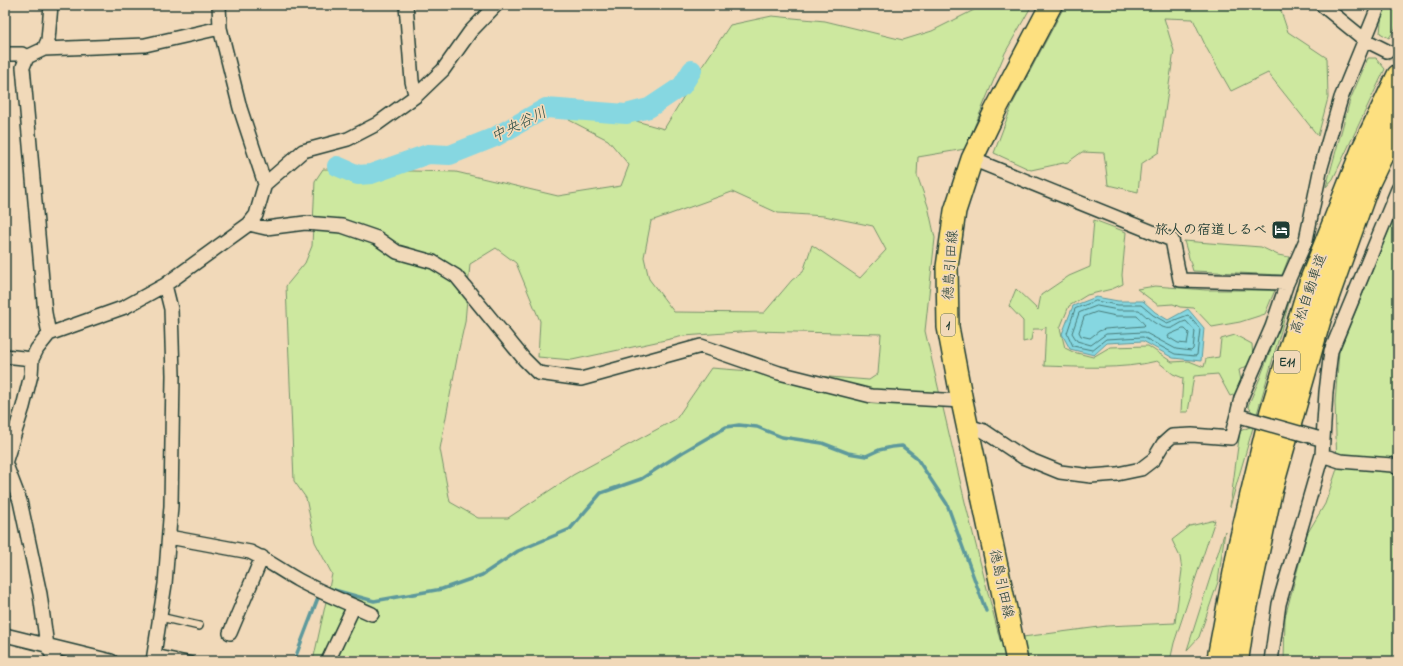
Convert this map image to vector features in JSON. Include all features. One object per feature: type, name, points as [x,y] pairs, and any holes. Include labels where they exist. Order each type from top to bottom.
[{"type":"highway","name":"高松自動車道","points":[[1218,661],[1240,543],[1269,420],[1312,278],[1363,149],[1398,76]]},
{"type":"highway","name":"高松自動車道","points":[[1236,661],[1271,490],[1320,318],[1368,184],[1398,121]]},
{"type":"main road","name":"徳島引田線","points":[[1017,661],[962,401],[948,327],[947,267],[955,211],[972,159],[995,111],[1051,5]]},
{"type":"street","points":[[44,49],[48,40],[51,5]]},
{"type":"street","points":[[219,5],[220,28],[240,108],[265,184]]},
{"type":"street","points":[[406,5],[412,81],[417,95]]},
{"type":"street","points":[[56,661],[47,646],[40,594],[20,501],[5,463],[23,407],[31,375],[32,359],[36,349],[49,334],[125,307],[165,285],[249,224],[256,214],[265,184],[303,151],[348,139],[377,124],[417,95],[443,70],[470,32],[496,5]]},
{"type":"street","points":[[1322,5],[1364,40],[1387,51]]},
{"type":"street","points":[[968,426],[984,431],[1023,457],[1060,472],[1091,476],[1117,474],[1141,469],[1154,459],[1163,444],[1172,436],[1192,435],[1231,438],[1240,416],[1241,398],[1272,327],[1287,283],[1306,240],[1321,167],[1341,98],[1379,5]]},
{"type":"street","points":[[5,54],[22,54],[27,56],[44,49],[145,45],[220,28]]},
{"type":"street","points":[[27,56],[23,67],[44,305],[49,334]]},
{"type":"street","points":[[972,159],[1172,240],[1180,280],[1287,283]]},
{"type":"street","points":[[1271,661],[1279,604],[1322,455],[1320,439],[1331,351],[1398,189]]},
{"type":"street","points":[[249,224],[266,228],[305,223],[342,226],[377,238],[397,252],[432,262],[456,276],[524,360],[538,373],[581,379],[701,346],[779,373],[871,396],[962,401]]},
{"type":"street","points":[[153,657],[165,584],[171,506],[173,375],[171,309],[165,285]]},
{"type":"street","points":[[5,356],[32,359]]},
{"type":"street","points":[[1240,416],[1320,439]]},
{"type":"street","points":[[1322,455],[1340,461],[1392,465],[1398,468]]},
{"type":"street","points":[[169,537],[250,552],[262,557],[298,580],[372,614]]},
{"type":"street","points":[[230,632],[262,557]]},
{"type":"street","points":[[328,661],[354,606]]},
{"type":"street","points":[[5,635],[111,661]]},
{"type":"lane","points":[[160,617],[199,626]]},
{"type":"lane","points":[[153,657],[191,661]]},
{"type":"green space","points":[[984,5],[1032,5],[1005,53],[965,149],[918,157],[917,175],[928,206],[935,238],[925,331],[965,502],[1000,640],[1107,626],[1175,623],[1182,570],[1180,557],[1172,540],[1190,526],[1215,520],[1174,643],[1170,661],[313,661],[332,574],[315,542],[306,498],[294,481],[286,286],[305,263],[312,246],[315,181],[323,169],[456,172],[558,196],[621,186],[629,165],[608,140],[569,120],[577,104],[664,129],[701,68],[730,25],[772,16],[825,21],[903,40],[932,31]],"holes":[[[732,192],[778,213],[824,216],[873,226],[886,250],[860,278],[812,245],[803,272],[792,280],[764,313],[674,312],[649,279],[644,257],[651,221]],[[496,248],[516,263],[540,321],[538,357],[572,360],[684,336],[753,331],[881,334],[878,374],[869,380],[711,368],[676,419],[573,475],[508,518],[478,518],[450,502],[440,449],[465,322],[470,264]]]},
{"type":"green space","points":[[1065,5],[1279,5],[1288,32],[1327,58],[1328,98],[1318,136],[1268,73],[1231,91],[1207,49],[1193,19],[1164,18],[1174,51],[1159,152],[1141,164],[1138,192],[1108,185],[1104,153],[1082,152],[1068,162],[1031,170],[994,153],[1012,105]]},
{"type":"green space","points":[[1384,5],[1398,5],[1398,24],[1389,38],[1380,33]]},
{"type":"green space","points":[[1368,58],[1376,58],[1385,69],[1333,179],[1326,187],[1350,100]]},
{"type":"green space","points":[[1398,208],[1398,661],[1284,661],[1285,617],[1307,534],[1325,504],[1337,469],[1335,402],[1339,352]]},
{"type":"green space","points":[[1094,220],[1126,232],[1122,275],[1123,284],[1112,289],[1087,295],[1069,306],[1060,328],[1065,348],[1073,352],[1093,357],[1110,347],[1148,346],[1172,362],[1189,361],[1204,367],[1206,359],[1219,357],[1221,339],[1235,335],[1252,344],[1253,359],[1247,366],[1239,370],[1242,386],[1236,394],[1230,396],[1218,374],[1194,376],[1188,412],[1181,412],[1183,378],[1173,374],[1157,361],[1115,367],[1044,366],[1046,327],[1042,329],[1033,329],[1031,340],[1023,342],[1023,321],[1009,306],[1016,289],[1038,310],[1041,295],[1069,276],[1090,267]]},
{"type":"green space","points":[[1184,241],[1261,247],[1278,255],[1289,257],[1282,275],[1193,271]]},
{"type":"green space","points":[[1155,286],[1206,290],[1275,290],[1265,314],[1240,322],[1212,327],[1194,308],[1180,307],[1173,304],[1158,305],[1137,289]]},
{"type":"green space","points":[[1291,296],[1230,507],[1240,431],[1250,427],[1253,413],[1248,406]]},
{"type":"green space","points":[[1225,531],[1218,582],[1199,637],[1187,650]]},
{"type":"water","points":[[1096,297],[1118,301],[1143,301],[1155,312],[1168,320],[1188,309],[1204,328],[1201,361],[1173,358],[1143,341],[1107,343],[1094,355],[1070,349],[1062,334],[1073,306]]},
{"type":"waterway","name":"中央谷川","points":[[337,166],[358,175],[371,174],[428,154],[450,155],[495,137],[546,108],[626,114],[649,108],[682,86],[692,70]]},
{"type":"waterway","points":[[327,588],[374,601],[442,589],[482,575],[518,551],[570,529],[601,493],[641,479],[726,427],[739,425],[757,427],[782,437],[822,443],[848,453],[866,456],[879,450],[902,446],[916,457],[947,504],[986,611]]},
{"type":"waterway","points":[[294,661],[321,593]]},
{"type":"waterway","points":[[234,661],[239,659],[247,661]]},
{"type":"tunnel","points":[[1387,51],[1398,57]]},
{"type":"place","name":"旅人の宿道しるべ","points":[[1281,230]]}]
